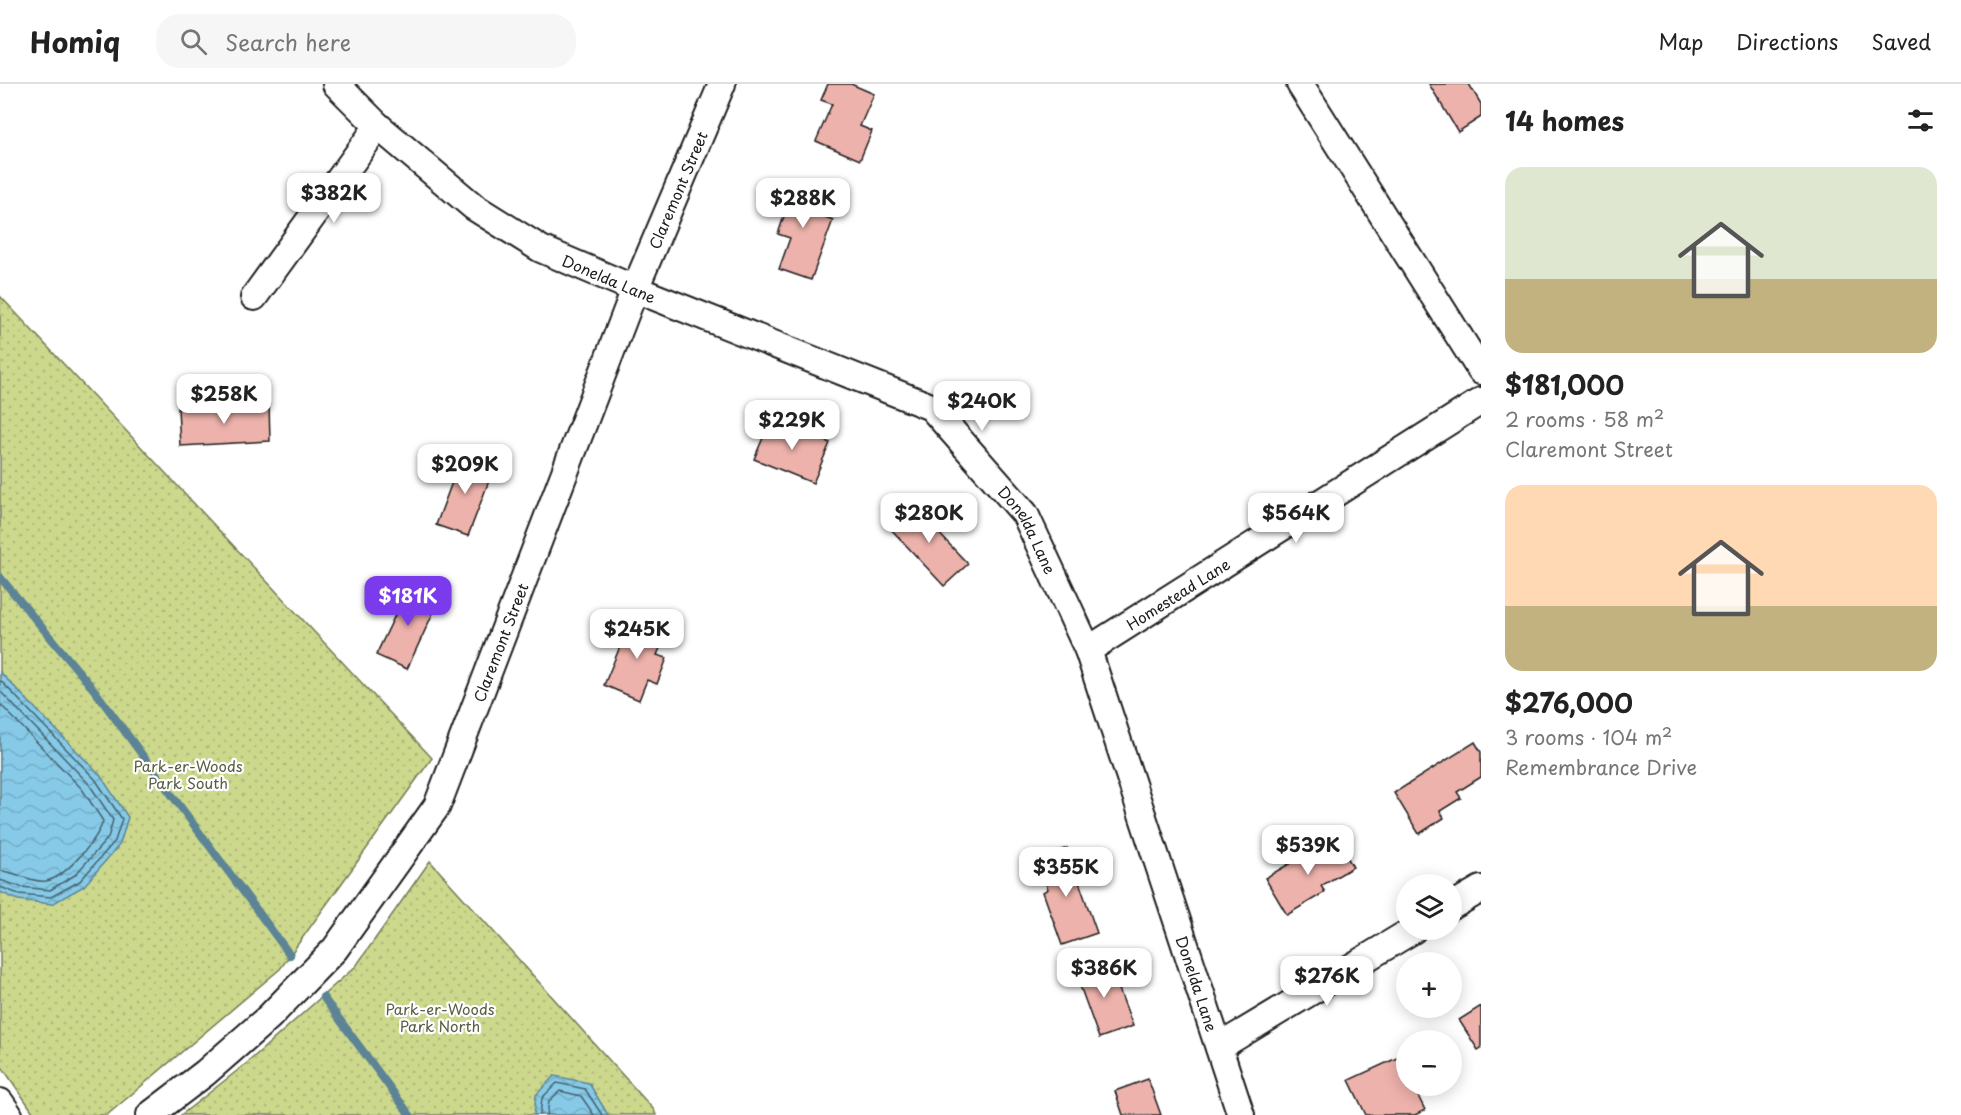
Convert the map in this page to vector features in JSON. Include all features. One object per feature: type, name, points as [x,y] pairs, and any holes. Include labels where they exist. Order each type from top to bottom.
[{"type":"street","name":"Donelda Lane","points":[[336,84],[378,126],[474,207],[541,249],[635,289],[932,407],[1025,514],[1088,650],[1241,1115]]},
{"type":"street","name":"Claremont Street","points":[[150,1115],[205,1073],[269,1017],[335,949],[437,806],[635,289],[722,84]]},
{"type":"street","points":[[1300,84],[1481,371]]},
{"type":"street","points":[[254,297],[378,126]]},
{"type":"street","name":"Homestead Lane","points":[[1088,650],[1481,401]]},
{"type":"street","points":[[1462,900],[1481,889]]},
{"type":"street","points":[[1219,1047],[1396,940]]},
{"type":"street","points":[[0,1102],[9,1115]]},
{"type":"green space","name":"Park-er-Woods Park South","points":[[0,296],[432,758],[280,969],[107,1115],[35,1115],[0,1064]]},
{"type":"green space","name":"Park-er-Woods Park North","points":[[430,861],[654,1110],[656,1115],[181,1115],[247,1063],[356,966]]},
{"type":"water","points":[[0,672],[100,775],[128,817],[120,844],[84,886],[52,904],[18,900],[0,892]]},
{"type":"water","points":[[554,1076],[589,1083],[608,1115],[534,1115],[536,1095]]},
{"type":"building","points":[[828,84],[851,84],[874,94],[860,126],[872,131],[860,160],[816,141],[832,104],[821,100]]},
{"type":"building","points":[[1429,84],[1469,84],[1481,104],[1481,117],[1458,132]]},
{"type":"building","points":[[792,179],[827,192],[818,214],[833,220],[811,280],[779,269],[790,238],[778,234],[784,216],[779,215]]},
{"type":"building","points":[[269,404],[270,441],[180,446],[178,408]]},
{"type":"building","points":[[771,419],[830,443],[813,483],[754,459]]},
{"type":"building","points":[[463,453],[495,465],[468,536],[436,525]]},
{"type":"building","points":[[917,502],[935,522],[932,526],[968,564],[944,586],[890,528]]},
{"type":"building","points":[[410,584],[440,598],[407,669],[376,655]]},
{"type":"building","points":[[632,618],[667,632],[657,655],[667,658],[657,684],[647,680],[639,700],[604,685]]},
{"type":"building","points":[[1475,742],[1481,752],[1481,777],[1457,792],[1461,798],[1440,811],[1444,818],[1419,834],[1394,793]]},
{"type":"building","points":[[1335,837],[1353,867],[1321,886],[1325,892],[1287,915],[1265,878]]},
{"type":"building","points":[[1067,848],[1097,933],[1062,945],[1043,892],[1048,889],[1037,859]]},
{"type":"building","points":[[1108,960],[1133,1026],[1099,1038],[1075,972]]},
{"type":"building","points":[[1481,1006],[1481,1048],[1478,1050],[1459,1020]]},
{"type":"building","points":[[1396,1058],[1396,1096],[1418,1096],[1425,1110],[1415,1115],[1366,1115],[1349,1080]]},
{"type":"building","points":[[1148,1079],[1161,1115],[1123,1115],[1115,1091]]},
{"type":"waterway","points":[[0,577],[95,691],[290,955]]},
{"type":"waterway","points":[[323,997],[410,1115]]}]
